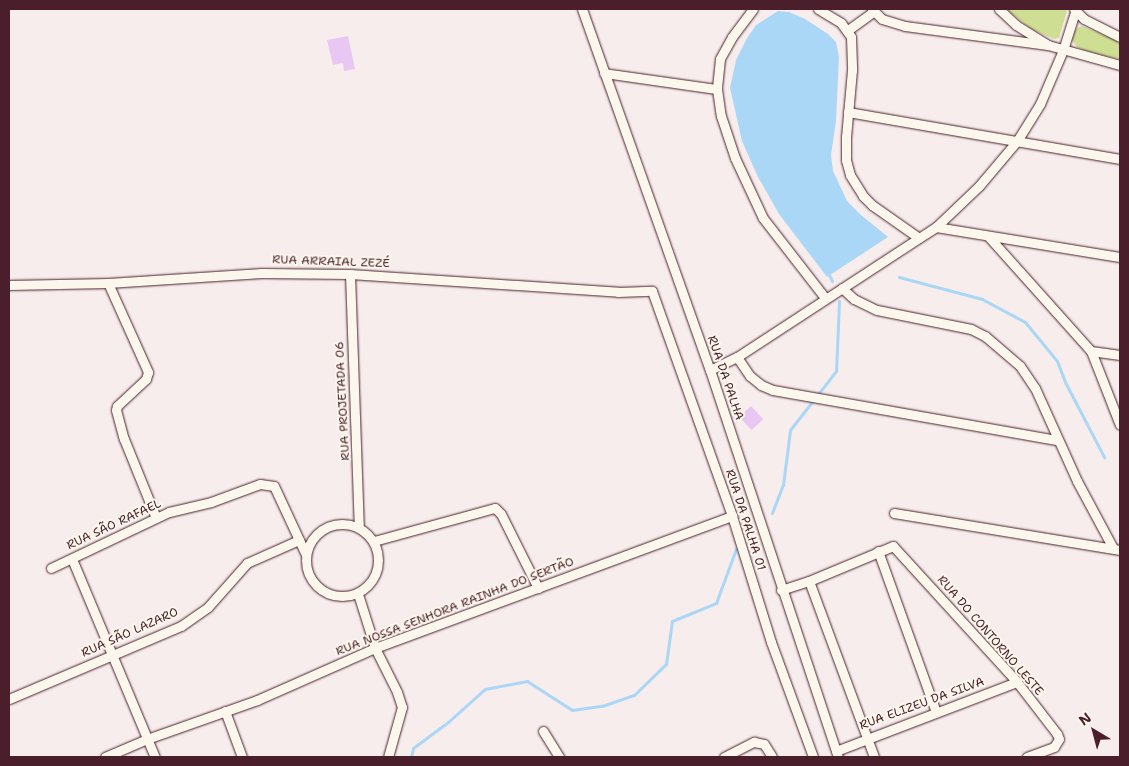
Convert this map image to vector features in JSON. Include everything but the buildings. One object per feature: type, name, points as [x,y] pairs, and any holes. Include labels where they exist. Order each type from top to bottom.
[{"type":"street","name":"RUA DA PALHA","points":[[582,9],[710,370],[781,590],[813,676],[837,754]]},
{"type":"street","points":[[753,9],[732,37],[720,59],[717,90],[721,116],[732,150],[750,194],[763,218],[824,298]]},
{"type":"street","points":[[818,9],[832,16],[848,30],[853,48],[846,160],[855,184],[872,205],[919,238]]},
{"type":"street","points":[[998,9],[1016,25],[1048,45]]},
{"type":"street","points":[[848,30],[873,10],[882,20],[905,26],[1048,45],[1120,65]]},
{"type":"street","points":[[710,370],[737,357],[824,298],[919,238],[936,226],[979,186],[1017,141],[1040,104],[1063,50],[1075,10],[1098,27],[1120,36]]},
{"type":"street","points":[[1006,40],[1016,25]]},
{"type":"street","points":[[604,73],[717,90]]},
{"type":"street","points":[[848,112],[1120,159]]},
{"type":"street","points":[[936,226],[1120,257]]},
{"type":"street","points":[[988,236],[1091,351],[1120,425]]},
{"type":"street","name":"RUA ARRAIAL ZEZÉ","points":[[9,284],[108,283],[262,273],[350,274],[618,292],[652,290]]},
{"type":"street","name":"RUA PROJETADA 06","points":[[350,274],[359,527]]},
{"type":"street","points":[[108,283],[148,372],[146,379],[117,406],[116,410],[124,439],[156,518]]},
{"type":"street","points":[[842,288],[854,299],[877,310],[971,330],[985,336],[1020,366],[1035,388],[1077,481],[1116,549]]},
{"type":"street","name":"RUA DA PALHA 01","points":[[652,290],[732,516],[771,642],[813,757]]},
{"type":"street","points":[[1091,351],[1120,354]]},
{"type":"street","points":[[737,357],[750,376],[761,385],[773,390],[1058,440]]},
{"type":"street","name":"RUA SÃO RAFAEL","points":[[51,568],[156,518],[177,510],[212,502],[252,486],[267,484],[274,486],[299,540]]},
{"type":"street","points":[[374,541],[495,508],[501,514],[538,588]]},
{"type":"street","points":[[894,513],[1116,549]]},
{"type":"street","name":"RUA NOSSA SENHORA RAINHA DO SERTÃO","points":[[105,757],[147,739],[257,700],[375,648],[732,516]]},
{"type":"street","points":[[299,540],[306,555],[308,572],[318,588],[338,596],[358,594],[368,586],[376,575],[379,563],[378,551],[374,541],[359,527],[350,524],[330,526],[314,537],[306,555]]},
{"type":"street","name":"RUA SÃO LAZARO","points":[[9,699],[188,622],[208,608],[247,563],[299,540]]},
{"type":"street","name":"RUA DO CONTORNO LESTE","points":[[878,551],[893,546],[1017,682],[1057,734],[1058,743],[1054,747],[1027,757]]},
{"type":"street","points":[[781,590],[809,581],[878,551],[936,712]]},
{"type":"street","points":[[72,559],[155,757]]},
{"type":"street","points":[[809,581],[874,757]]},
{"type":"street","points":[[358,594],[375,648],[397,692],[402,707],[388,757]]},
{"type":"street","name":"RUA ELIZEU DA SILVA","points":[[837,754],[867,738],[1017,682]]},
{"type":"street","points":[[226,711],[242,757]]},
{"type":"street","points":[[543,731],[559,757]]},
{"type":"street","points":[[724,757],[754,742],[764,744],[772,757]]},
{"type":"green space","points":[[1006,9],[1066,9],[1067,11],[1059,38],[1054,39],[1031,29]]},
{"type":"green space","points":[[1081,26],[1120,41],[1120,59],[1087,52],[1077,47],[1072,40],[1075,30]]},
{"type":"water","points":[[778,11],[789,12],[805,19],[828,34],[836,42],[839,57],[836,121],[831,155],[833,171],[847,201],[888,237],[827,277],[779,214],[758,177],[742,141],[730,88],[736,60],[747,38],[756,25]]},
{"type":"waterway","points":[[828,273],[832,281]]},
{"type":"waterway","points":[[899,277],[982,299],[1025,322],[1057,361],[1065,382],[1104,457]]},
{"type":"waterway","points":[[772,513],[783,485],[790,430],[836,371],[839,301]]},
{"type":"waterway","points":[[411,757],[413,748],[448,722],[485,689],[527,681],[572,710],[602,706],[634,695],[666,664],[672,621],[716,603],[736,549]]}]
